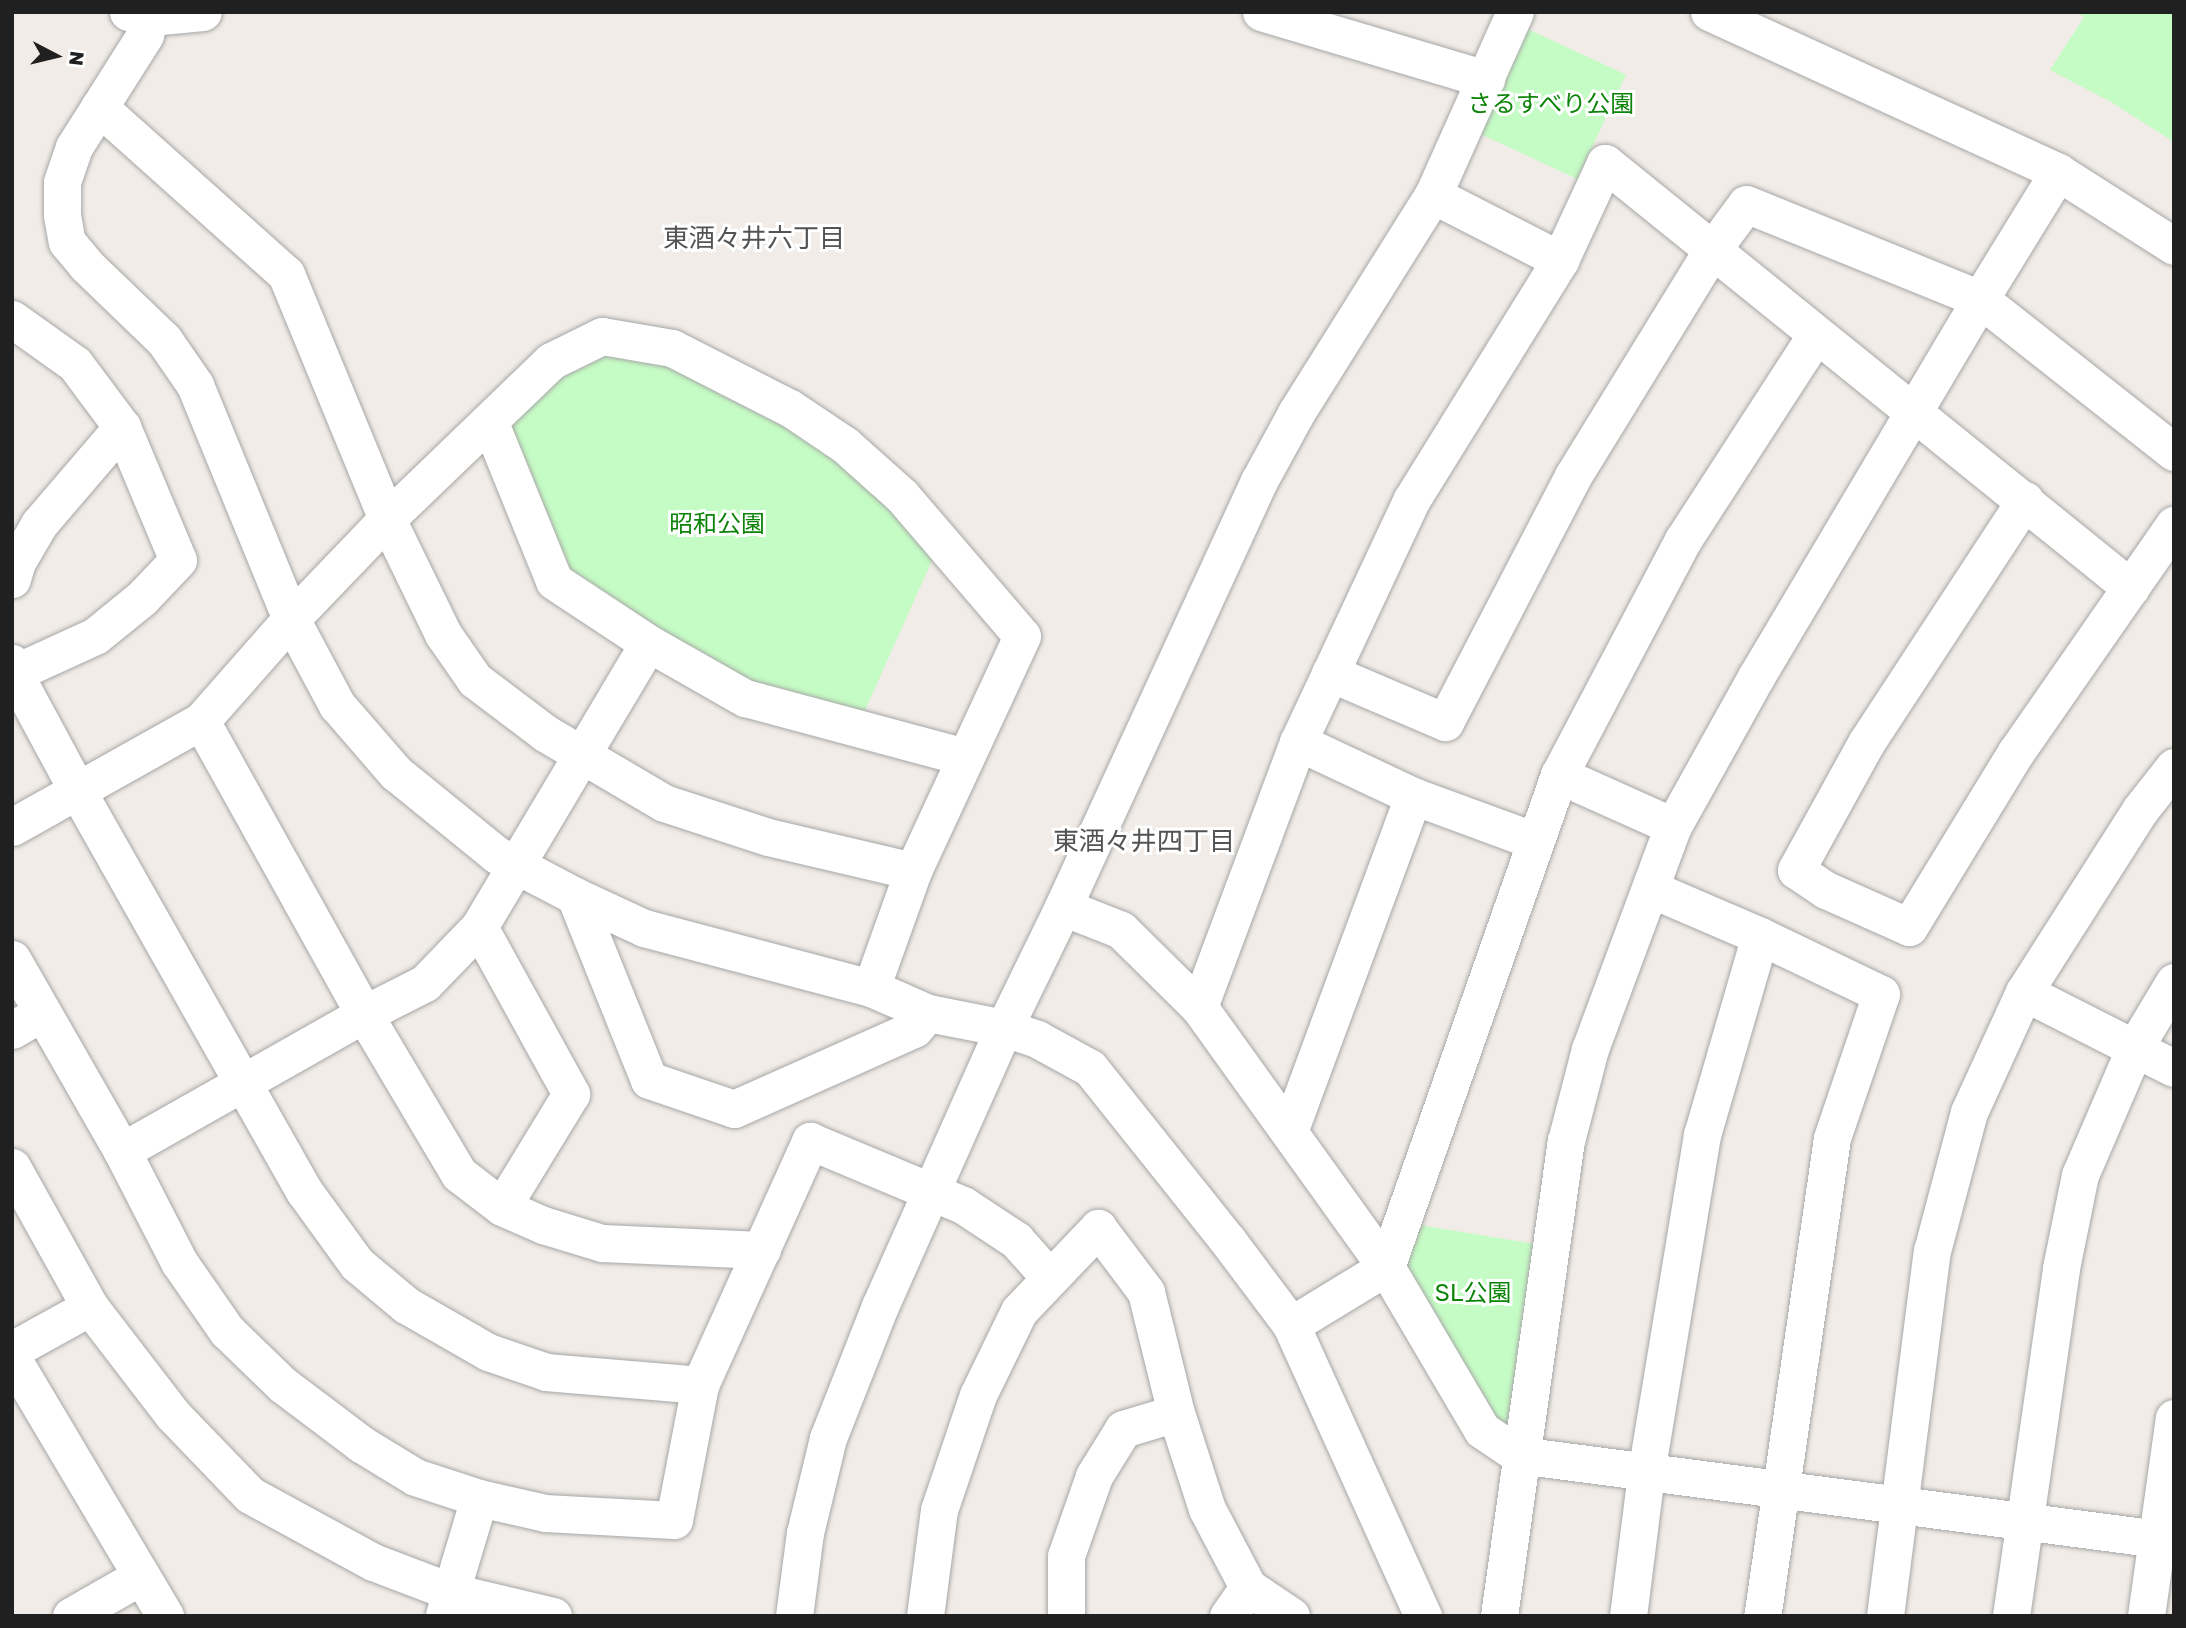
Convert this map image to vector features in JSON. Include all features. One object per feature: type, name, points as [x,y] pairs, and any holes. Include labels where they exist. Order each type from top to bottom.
[{"type":"street","points":[[203,12],[139,14],[145,35],[74,147],[62,182],[62,215],[67,242],[86,265],[164,340],[195,385],[291,619],[337,705],[396,773],[497,855],[575,896],[643,928],[871,988],[928,1013],[1004,1028],[1037,1039],[1090,1068],[1228,1241],[1291,1325],[1423,1616]]},
{"type":"street","points":[[1261,12],[1486,79]]},
{"type":"street","points":[[794,1616],[805,1533],[828,1438],[880,1306],[1004,1028],[1063,907],[1259,481],[1296,413],[1433,195],[1515,12]]},
{"type":"street","points":[[1709,12],[2058,172],[2174,246]]},
{"type":"street","points":[[99,107],[286,274],[387,519],[443,634],[475,680],[545,733],[664,803],[768,836],[913,871]]},
{"type":"street","points":[[1199,1007],[1298,742],[1412,499],[1560,260],[1605,163],[1815,335],[1915,412],[2131,587]]},
{"type":"street","points":[[1499,1616],[1519,1455],[1566,1141],[1590,1049],[1673,826],[1755,677],[2058,172]]},
{"type":"street","points":[[1433,195],[1560,260]]},
{"type":"street","points":[[1330,673],[1445,722],[1573,476],[1712,250],[1746,204],[1980,299],[2174,452]]},
{"type":"street","points":[[14,323],[75,364],[122,427],[178,559],[142,598],[95,636],[13,668],[77,790],[304,1191],[357,1264],[406,1305],[488,1352],[546,1372],[700,1385]]},
{"type":"street","points":[[1291,1325],[1386,1267],[1559,775],[1683,540],[1815,335]]},
{"type":"street","points":[[12,827],[201,721],[291,619],[387,519],[490,423],[551,361],[602,336],[672,348],[790,408],[845,445],[902,496],[1022,636],[913,871],[871,988]]},
{"type":"street","points":[[490,423],[554,581],[648,643],[745,698],[965,757]]},
{"type":"street","points":[[12,579],[17,562],[39,524],[122,427]]},
{"type":"street","points":[[2025,500],[1866,743],[1796,870],[1826,890],[1909,928],[2016,752],[2174,525]]},
{"type":"street","points":[[122,1152],[364,1014],[425,983],[479,927],[514,864],[648,643]]},
{"type":"street","points":[[201,721],[364,1014],[459,1174],[502,1207],[543,1225],[602,1243],[762,1250]]},
{"type":"street","points":[[1298,742],[1413,796],[1535,841]]},
{"type":"street","points":[[1885,1616],[1932,1251],[1969,1111],[2024,992],[2140,810],[2174,767]]},
{"type":"street","points":[[1559,775],[1673,826]]},
{"type":"street","points":[[1290,1129],[1413,796]]},
{"type":"street","points":[[1651,889],[1760,936],[1881,994],[1832,1138],[1778,1489],[1762,1616]]},
{"type":"street","points":[[575,896],[649,1080],[734,1109],[914,1029],[928,1013]]},
{"type":"street","points":[[1063,907],[1121,930],[1199,1007],[1290,1129],[1386,1267],[1482,1430],[1519,1455],[2165,1540]]},
{"type":"street","points":[[479,927],[571,1094],[502,1207]]},
{"type":"street","points":[[1628,1616],[1646,1473],[1702,1135],[1760,936]]},
{"type":"street","points":[[12,959],[27,1021],[122,1152],[178,1262],[228,1331],[283,1385],[361,1444],[415,1477],[479,1498],[545,1513],[674,1520],[700,1385],[810,1141],[963,1205],[1016,1240],[1050,1278]]},
{"type":"street","points":[[2011,1616],[2061,1268],[2080,1175],[2135,1047],[2174,982]]},
{"type":"street","points":[[2024,992],[2174,1068]]},
{"type":"street","points":[[12,1167],[90,1307],[172,1414],[250,1494],[448,1604],[553,1616]]},
{"type":"street","points":[[925,1616],[939,1510],[978,1395],[1019,1311],[1098,1228],[1146,1292],[1176,1413],[1238,1601],[1291,1616]]},
{"type":"street","points":[[12,1350],[90,1307]]},
{"type":"street","points":[[12,1358],[165,1616]]},
{"type":"street","points":[[1066,1616],[1066,1556],[1094,1476],[1123,1429],[1176,1413]]},
{"type":"street","points":[[2146,1616],[2165,1540],[2174,1418]]},
{"type":"street","points":[[448,1604],[479,1498]]},
{"type":"street","points":[[71,1616],[141,1576]]},
{"type":"green space","points":[[2076,12],[2174,12],[2174,142],[2111,102],[2050,70],[2084,17]]},
{"type":"green space","name":"さるすべり公園","points":[[1519,25],[1626,75],[1577,179],[1470,129]]},
{"type":"green space","name":"昭和公園","points":[[603,345],[667,357],[838,453],[935,554],[861,719],[749,691],[562,575],[498,423]]},
{"type":"green space","name":"SL公園","points":[[1408,1223],[1541,1245],[1506,1432],[1485,1426],[1391,1266]]},
{"type":"district","name":"東酒々井六丁目","points":[[754,238]]},
{"type":"district","name":"東酒々井四丁目","points":[[1144,841]]}]
